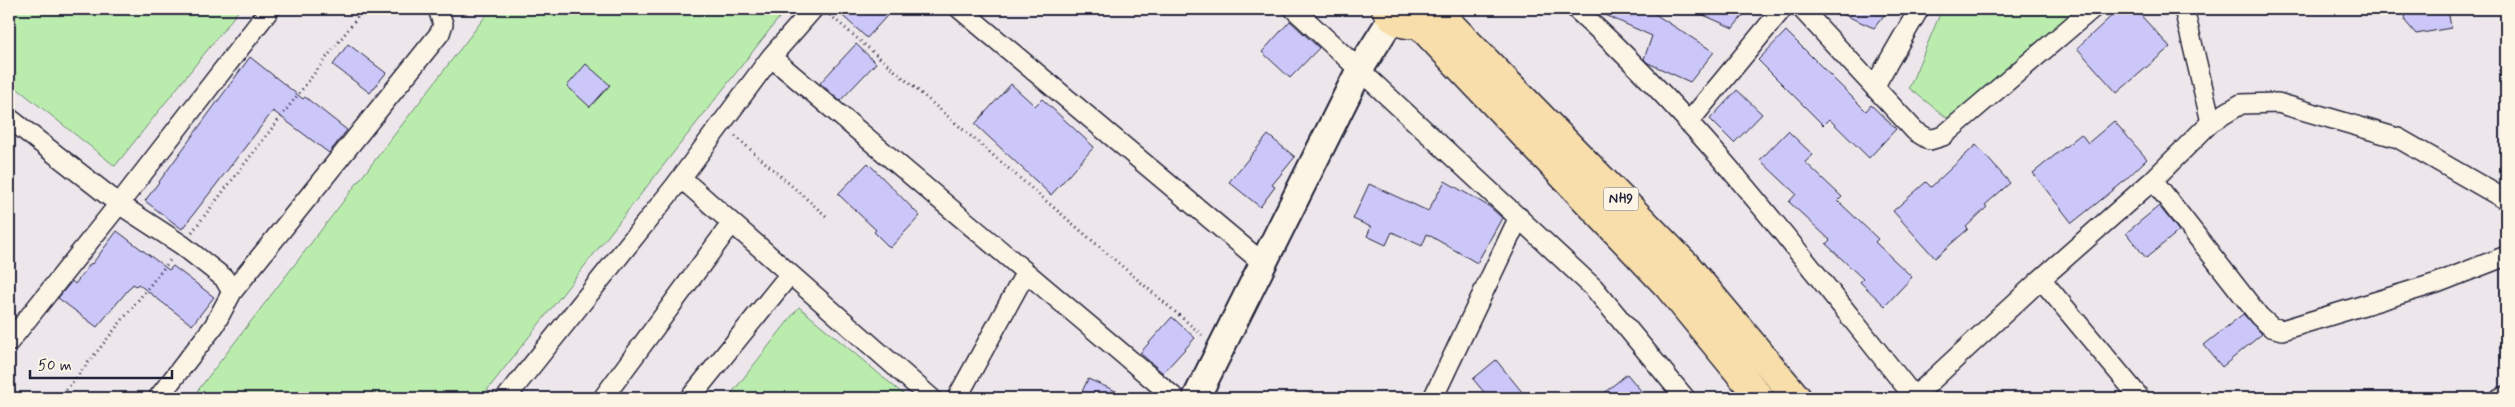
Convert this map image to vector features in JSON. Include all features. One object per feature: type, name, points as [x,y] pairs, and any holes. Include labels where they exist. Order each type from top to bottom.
[{"type":"highway","name":"NH9","points":[[1412,13],[1668,286],[1760,398]]},
{"type":"highway","name":"NH9","points":[[1412,13],[1685,264],[1797,398]]},
{"type":"street","points":[[9,342],[270,9]]},
{"type":"street","points":[[158,398],[214,326],[232,292],[440,33],[441,16],[455,9]]},
{"type":"street","points":[[506,398],[681,178],[771,57],[813,9]]},
{"type":"street","points":[[960,9],[1264,264]]},
{"type":"street","points":[[1294,9],[1594,288],[1685,398]]},
{"type":"street","points":[[1576,9],[1619,47],[1735,174],[1914,398],[2042,279],[2153,180],[2211,122],[2241,104],[2278,103],[2398,138],[2506,200]]},
{"type":"street","points":[[1688,123],[1782,9]]},
{"type":"street","points":[[1802,9],[1915,132],[1930,140],[1943,136],[2092,9]]},
{"type":"street","points":[[1874,87],[1919,9]]},
{"type":"street","points":[[2184,9],[2211,122]]},
{"type":"street","points":[[1196,398],[1360,69],[1412,13]]},
{"type":"street","points":[[771,57],[1175,398]]},
{"type":"street","points":[[9,118],[119,204],[182,245],[224,278],[232,292]]},
{"type":"street","points":[[681,178],[931,398]]},
{"type":"street","points":[[2153,180],[2260,316],[2271,327],[2282,330],[2437,283],[2506,256]]},
{"type":"street","points":[[1433,398],[1519,217]]},
{"type":"street","points":[[603,398],[732,223]]},
{"type":"street","points":[[957,398],[1026,272]]},
{"type":"street","points":[[690,398],[790,274]]},
{"type":"street","points":[[2042,279],[2140,398]]},
{"type":"street","points":[[2500,398],[2506,396]]},
{"type":"path","points":[[60,398],[182,245],[364,9]]},
{"type":"path","points":[[823,9],[1220,350]]},
{"type":"path","points":[[721,124],[826,216]]},
{"type":"green space","points":[[9,9],[240,9],[115,166],[9,82]]},
{"type":"green space","points":[[491,9],[786,9],[481,398],[192,398]]},
{"type":"green space","points":[[1942,9],[2085,9],[1956,125],[1909,88]]},
{"type":"green space","points":[[799,307],[908,398],[728,398]]},
{"type":"building","points":[[835,9],[893,9],[867,38]]},
{"type":"building","points":[[1592,9],[1647,9],[1714,52],[1690,82],[1648,63],[1644,59],[1652,36]]},
{"type":"building","points":[[1690,9],[1748,9],[1733,28]]},
{"type":"building","points":[[1831,9],[1889,9],[1874,28]]},
{"type":"building","points":[[2119,9],[2135,9],[2170,47],[2117,93],[2077,48]]},
{"type":"building","points":[[2406,9],[2448,9],[2451,28],[2416,34],[2405,21]]},
{"type":"building","points":[[1290,21],[1319,48],[1290,78],[1262,52]]},
{"type":"building","points":[[1786,31],[1866,111],[1871,105],[1896,129],[1869,158],[1829,119],[1823,125],[1758,60]]},
{"type":"building","points":[[348,44],[386,73],[370,93],[333,65]]},
{"type":"building","points":[[856,44],[876,63],[840,101],[820,83]]},
{"type":"building","points":[[250,57],[303,99],[305,97],[347,130],[329,153],[273,111],[182,229],[145,201]]},
{"type":"building","points":[[586,64],[610,85],[590,107],[567,86]]},
{"type":"building","points":[[1011,84],[1035,106],[1042,99],[1094,147],[1051,195],[975,124]]},
{"type":"building","points":[[1737,90],[1762,114],[1734,143],[1710,119]]},
{"type":"building","points":[[2114,121],[2147,159],[2121,184],[2072,223],[2033,173],[2081,134],[2088,143]]},
{"type":"building","points":[[1788,131],[1813,155],[1805,162],[1842,197],[1838,201],[1878,239],[1875,242],[1912,277],[1885,306],[1860,282],[1863,279],[1826,244],[1830,240],[1789,202],[1796,194],[1760,160]]},
{"type":"building","points":[[1268,135],[1295,157],[1272,185],[1275,187],[1260,207],[1229,182]]},
{"type":"building","points":[[1976,145],[2010,183],[1985,205],[1987,207],[1966,227],[1968,229],[1935,258],[1893,211],[1926,182],[1931,187]]},
{"type":"building","points":[[868,163],[920,216],[890,248],[874,232],[876,230],[838,194]]},
{"type":"building","points":[[1445,181],[1490,207],[1502,218],[1477,263],[1427,234],[1422,246],[1392,232],[1386,245],[1367,236],[1371,227],[1353,219],[1369,184],[1428,211]]},
{"type":"building","points":[[2159,206],[2179,231],[2146,258],[2126,233]]},
{"type":"building","points":[[117,231],[169,270],[173,266],[214,297],[192,325],[138,284],[136,286],[133,284],[97,327],[58,298],[72,281],[75,284]]},
{"type":"building","points":[[2243,314],[2262,334],[2222,367],[2204,345]]},
{"type":"building","points":[[1172,317],[1195,338],[1163,373],[1140,353]]},
{"type":"building","points":[[1496,360],[1527,398],[1489,398],[1473,379]]},
{"type":"building","points":[[1627,374],[1647,398],[1598,398]]},
{"type":"building","points":[[1088,379],[1132,398],[1079,398]]}]
